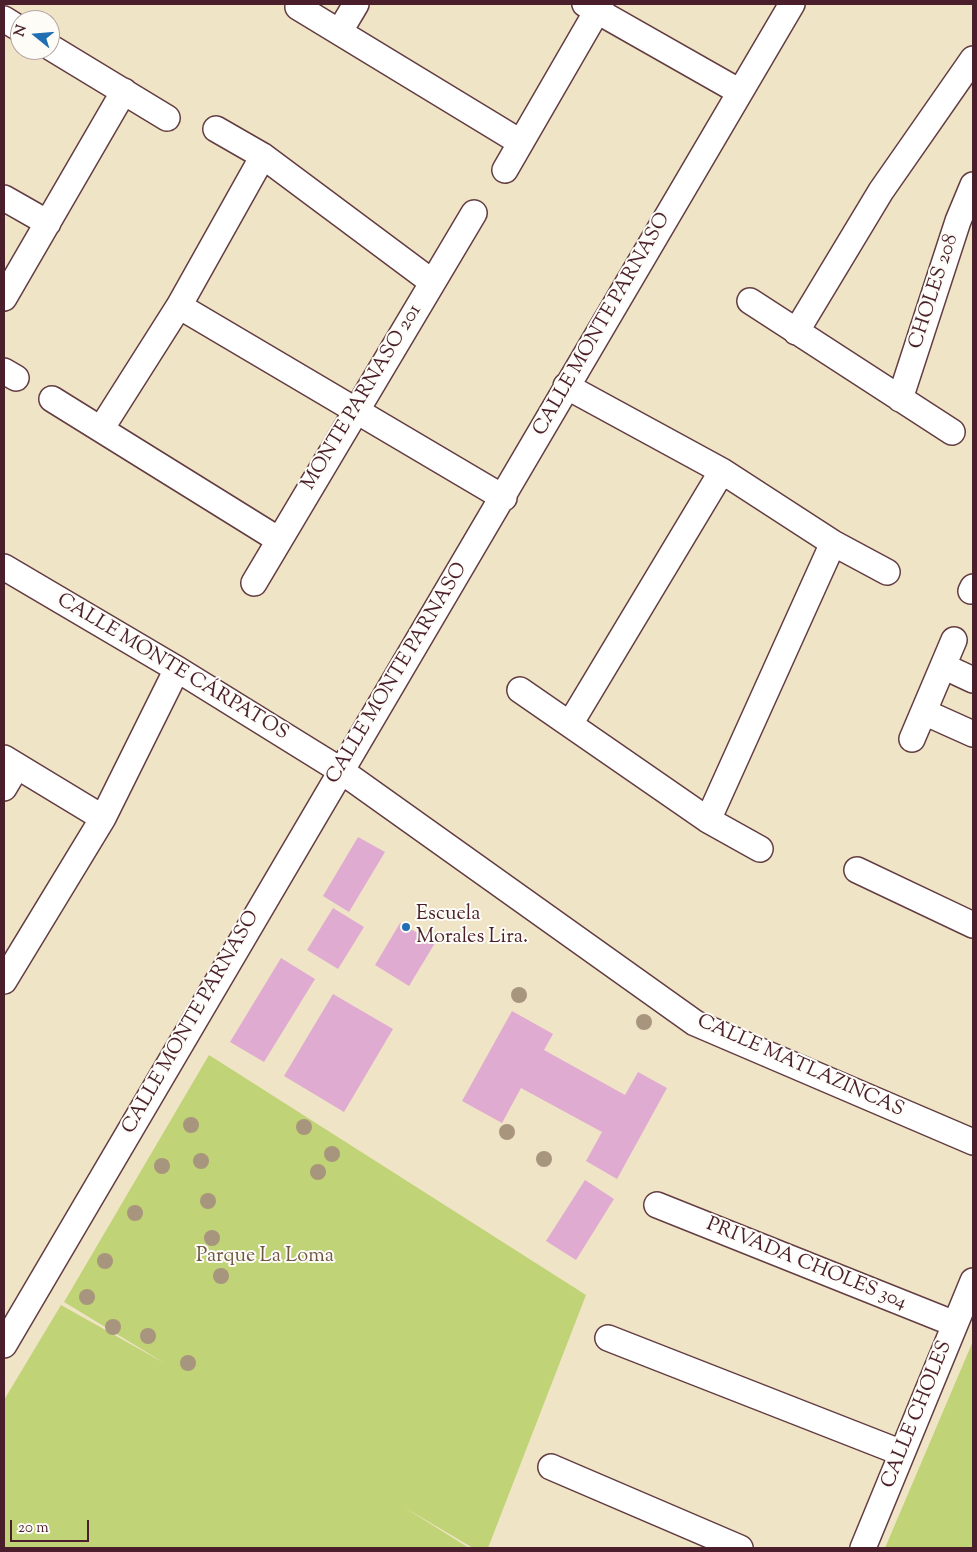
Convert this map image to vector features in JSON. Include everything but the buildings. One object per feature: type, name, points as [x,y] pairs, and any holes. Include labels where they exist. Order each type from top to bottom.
[{"type":"street","points":[[340,31],[356,4]]},
{"type":"street","name":"CALLE MONTE PARNASO","points":[[4,1345],[12,1310],[504,498],[566,386],[792,4]]},
{"type":"street","points":[[505,170],[594,6],[740,92]]},
{"type":"street","points":[[298,7],[520,142]]},
{"type":"street","points":[[60,52],[167,118]]},
{"type":"street","points":[[796,332],[881,190],[973,59]]},
{"type":"street","points":[[4,298],[124,91]]},
{"type":"street","points":[[216,129],[263,156],[432,282]]},
{"type":"street","points":[[101,429],[179,306],[263,156]]},
{"type":"street","name":"CHOLES 208","points":[[900,399],[958,221],[973,185]]},
{"type":"street","points":[[4,198],[48,223]]},
{"type":"street","name":"MONTE PARNASO 201","points":[[254,583],[474,213]]},
{"type":"street","points":[[750,302],[952,432]]},
{"type":"street","points":[[179,306],[504,498]]},
{"type":"street","points":[[566,386],[722,472],[833,543],[887,572]]},
{"type":"street","points":[[52,399],[279,540]]},
{"type":"street","points":[[570,724],[722,472]]},
{"type":"street","points":[[708,820],[833,543]]},
{"type":"street","name":"CALLE MONTE CÁRPATOS","points":[[4,567],[177,669],[340,770]]},
{"type":"street","points":[[912,739],[954,640]]},
{"type":"street","points":[[943,666],[973,680]]},
{"type":"street","points":[[4,981],[102,818],[177,669]]},
{"type":"street","points":[[520,690],[708,820],[760,849]]},
{"type":"street","points":[[924,712],[973,734]]},
{"type":"street","points":[[4,788],[10,762],[102,818]]},
{"type":"street","name":"CALLE MATLAZINCAS","points":[[340,770],[695,1023],[973,1142]]},
{"type":"street","points":[[857,870],[973,925]]},
{"type":"street","name":"PRIVADA CHOLES 304","points":[[657,1205],[955,1324]]},
{"type":"street","name":"CALLE CHOLES","points":[[863,1548],[973,1281]]},
{"type":"street","points":[[608,1338],[902,1453]]},
{"type":"street","points":[[551,1467],[740,1548]]},
{"type":"green space","name":"Parque La Loma","points":[[209,1055],[586,1295],[488,1548],[473,1548],[402,1506],[469,1548],[4,1548],[4,1400],[61,1305],[166,1364],[64,1302]]},
{"type":"green space","points":[[973,1341],[973,1548],[885,1548]]},
{"type":"place","name":"Escuela Morales Lira.","points":[[406,927]]}]
